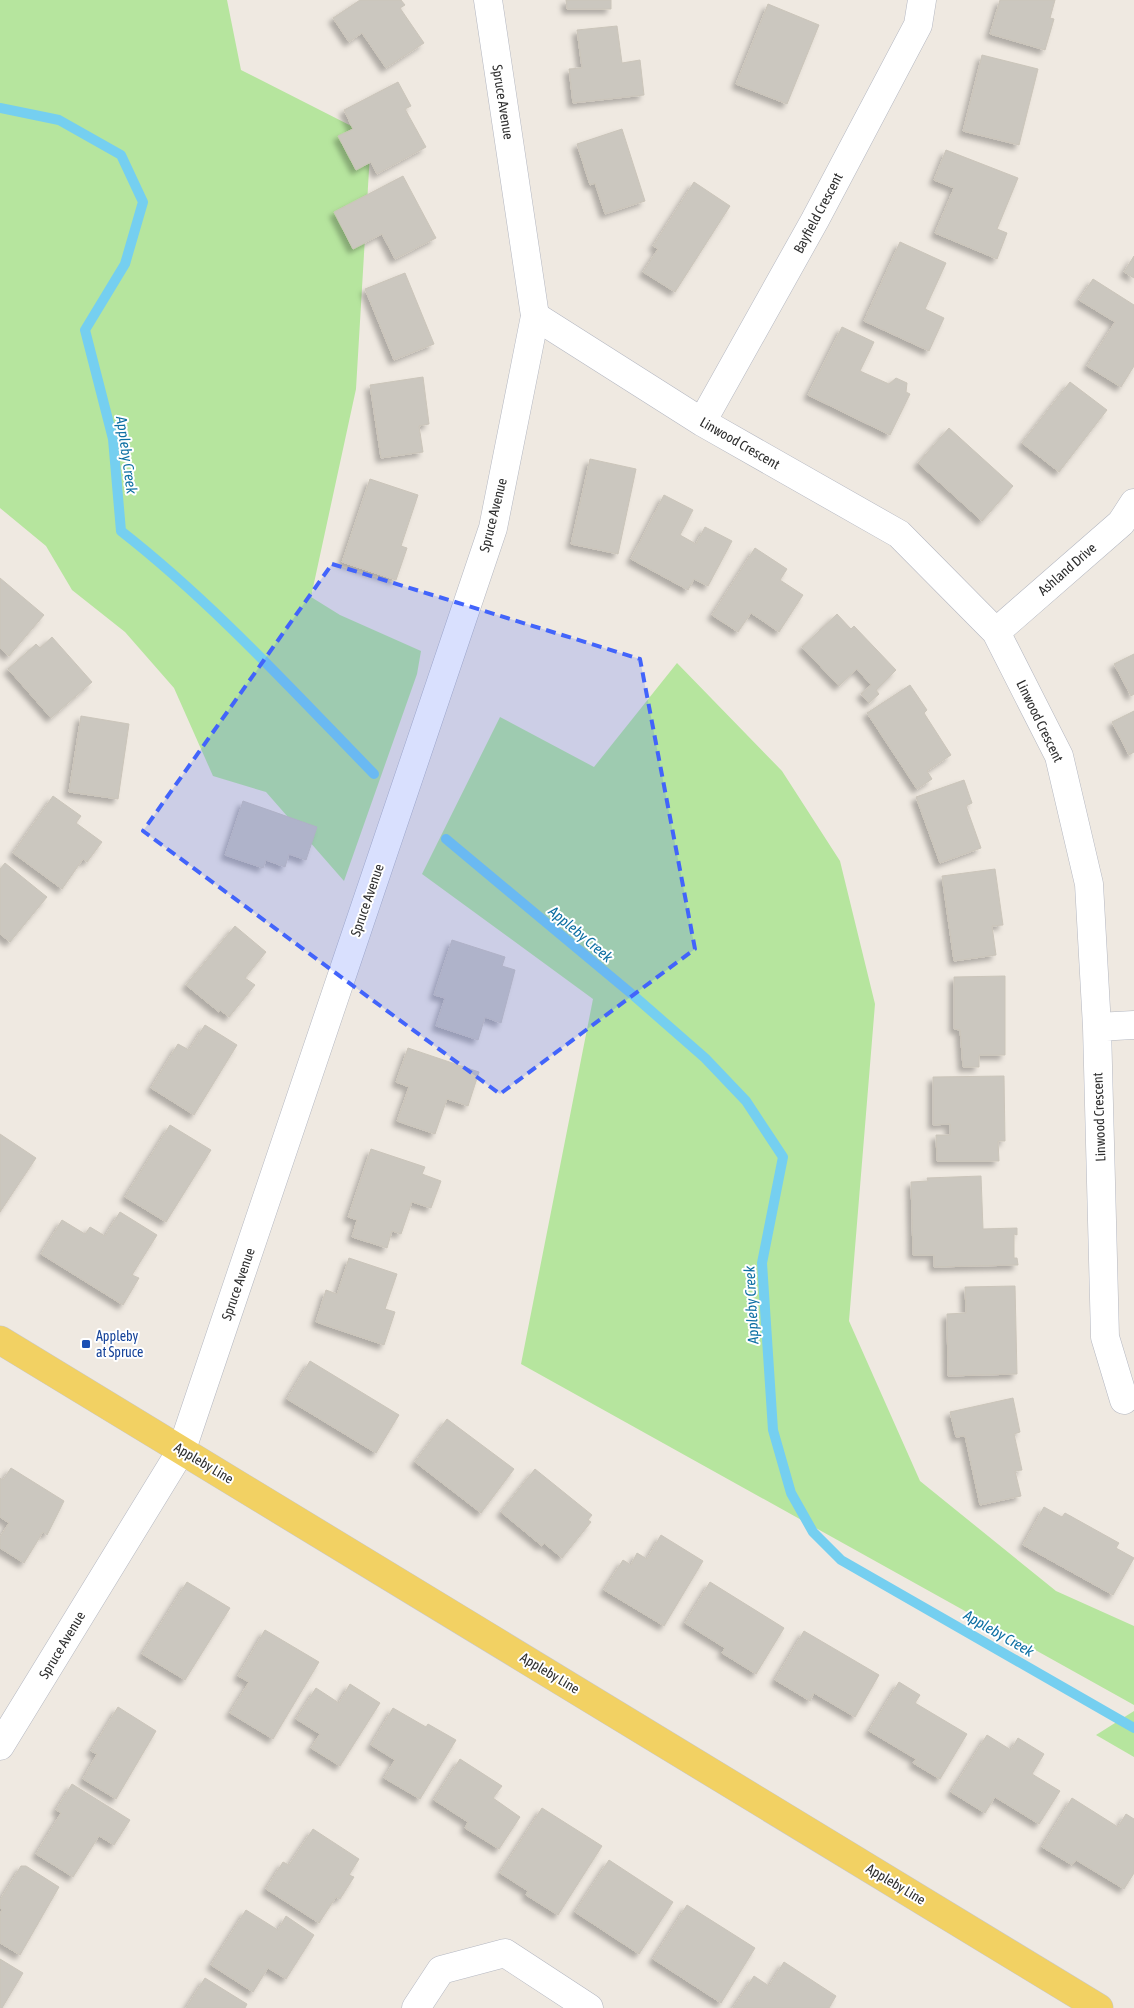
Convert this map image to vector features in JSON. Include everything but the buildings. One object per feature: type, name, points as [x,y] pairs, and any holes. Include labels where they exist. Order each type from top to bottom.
[{"type":"main road","name":"Appleby Line","points":[[0,1340],[1100,2008]]},
{"type":"street","name":"Spruce Avenue","points":[[0,1746],[182,1449],[493,528],[535,316],[488,0]]},
{"type":"street","name":"Bayfield Crescent","points":[[702,422],[815,220],[918,25],[922,0]]},
{"type":"street","name":"Linwood Crescent","points":[[535,316],[702,422],[899,534],[996,632],[1060,756],[1088,884],[1097,1027],[1106,1336],[1124,1400]]},
{"type":"street","name":"Ashland Drive","points":[[996,632],[1121,523],[1134,503]]},
{"type":"street","points":[[1097,1027],[1134,1025]]},
{"type":"street","points":[[416,2008],[440,1970],[505,1953],[589,2008]]},
{"type":"highlighted area","points":[[332,564],[640,659],[695,949],[500,1094],[143,831]]},
{"type":"green space","points":[[0,0],[227,0],[241,70],[371,136],[356,389],[311,597],[340,615],[421,651],[417,674],[344,881],[266,792],[213,776],[174,688],[125,632],[72,590],[46,546],[0,508]]},
{"type":"green space","points":[[677,663],[782,771],[840,861],[875,1004],[849,1321],[920,1481],[1056,1591],[1134,1626],[1134,1705],[521,1364],[593,999],[422,874],[500,717],[594,767]]},
{"type":"green space","points":[[1134,1711],[1134,1757],[1096,1735]]},
{"type":"waterway","name":"Appleby Creek","points":[[0,108],[59,120],[121,155],[143,202],[125,264],[85,330],[113,439],[121,531],[220,618],[374,774]]},
{"type":"waterway","name":"Appleby Creek","points":[[446,839],[633,995],[705,1058],[746,1101],[783,1157],[762,1263],[773,1430],[791,1493],[813,1532],[841,1560],[1134,1728]]},
{"type":"place","name":"Appleby at Spruce","points":[[86,1344]]}]
